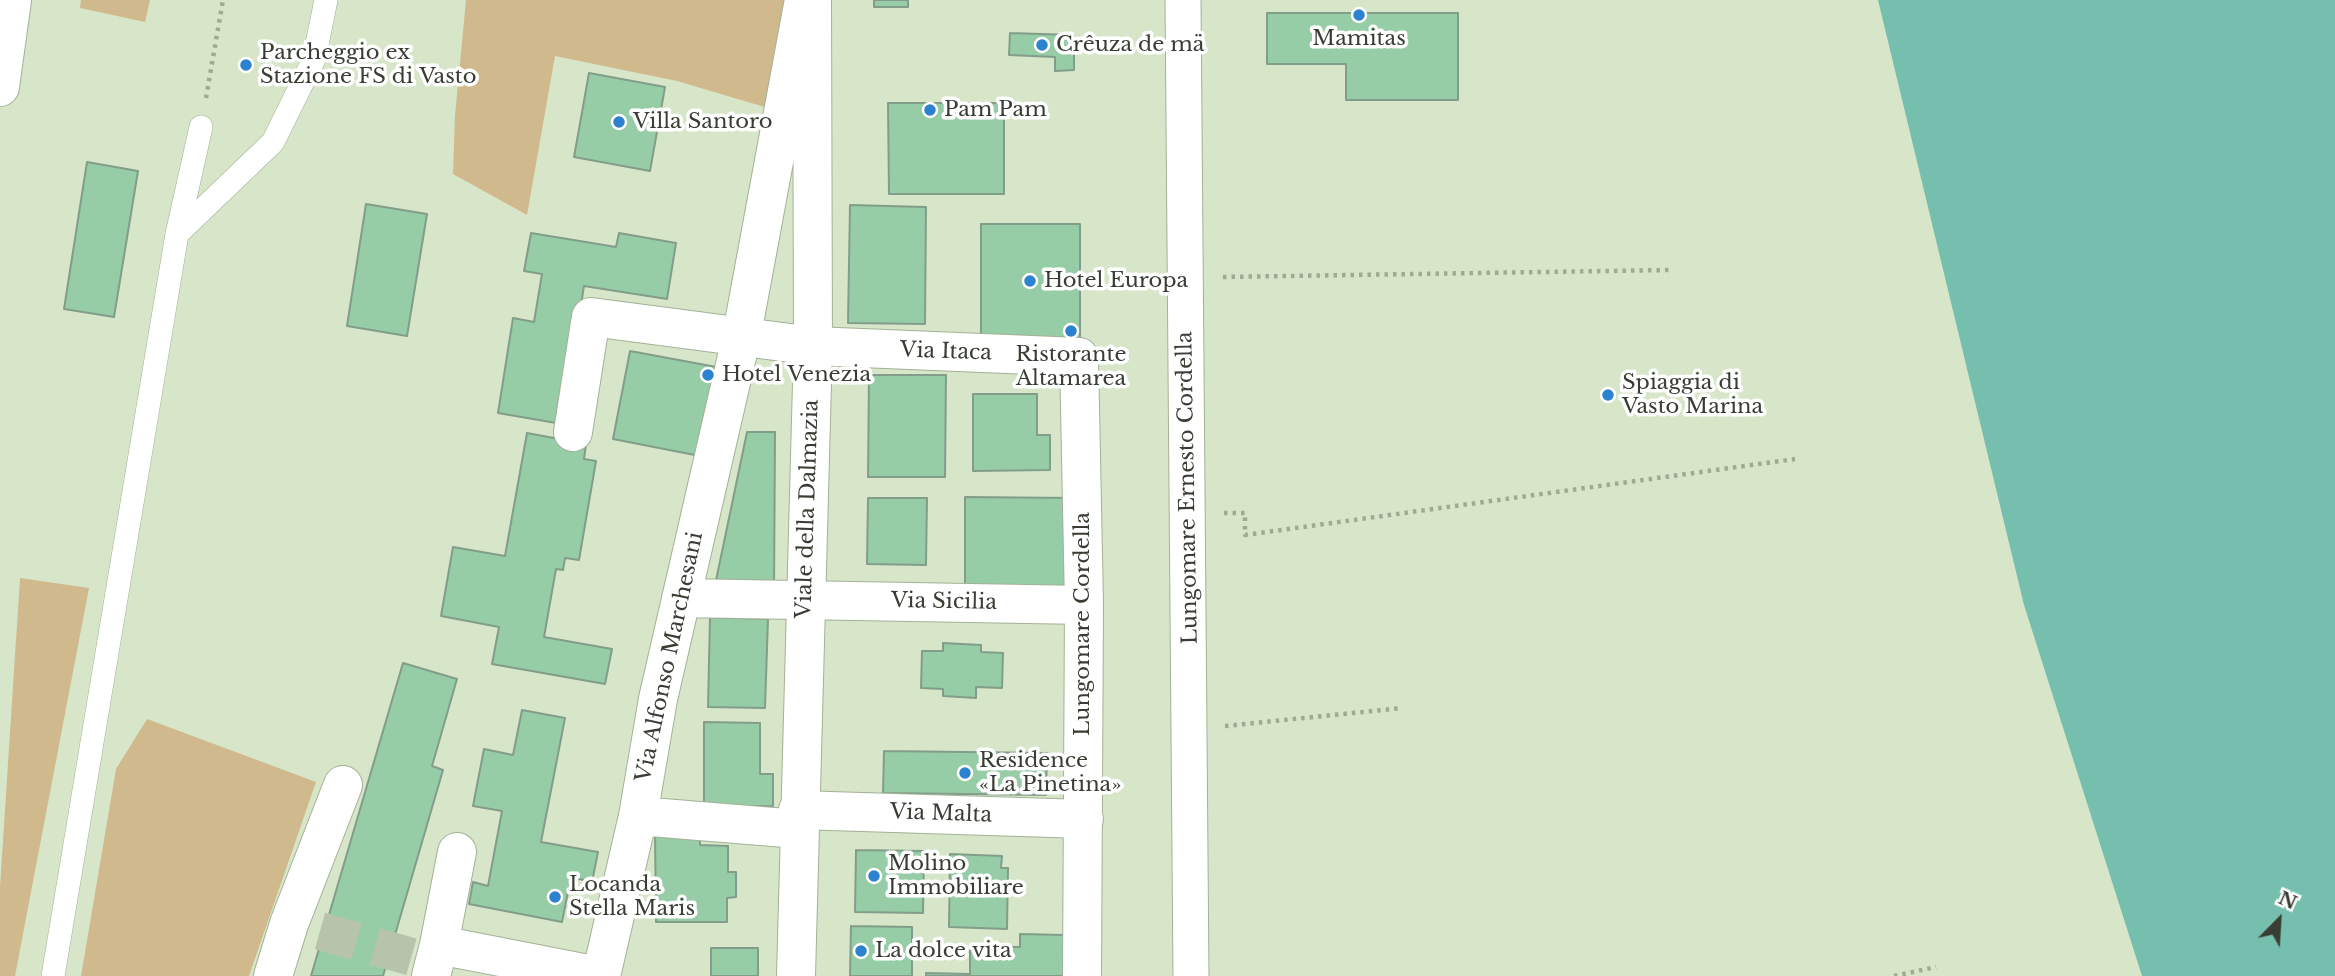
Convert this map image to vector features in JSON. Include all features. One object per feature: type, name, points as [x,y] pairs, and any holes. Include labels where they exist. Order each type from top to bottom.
[{"type":"street","points":[[0,88],[12,0]]},
{"type":"street","name":"Via Alfonso Marchesani","points":[[600,976],[638,816],[658,699],[741,338],[804,0]]},
{"type":"street","name":"Viale della Dalmazia","points":[[796,976],[798,819],[813,346],[812,0]]},
{"type":"street","name":"Lungomare Ernesto Cordella","points":[[1183,0],[1191,976]]},
{"type":"street","points":[[573,432],[591,317],[813,346]]},
{"type":"street","name":"Via Itaca","points":[[813,346],[1079,357]]},
{"type":"street","name":"Lungomare Cordella","points":[[1079,357],[1084,605],[1082,976]]},
{"type":"street","name":"Via Sicilia","points":[[681,597],[1084,605]]},
{"type":"street","points":[[273,976],[304,928],[343,785]]},
{"type":"street","name":"Via Malta","points":[[638,816],[1084,819]]},
{"type":"street","points":[[457,852],[429,961],[600,976]]},
{"type":"lane","points":[[177,234],[273,142],[314,59],[326,0]]},
{"type":"lane","points":[[53,976],[177,234],[201,127]]},
{"type":"path","points":[[201,127],[223,0]]},
{"type":"path","points":[[1238,277],[1670,270]]},
{"type":"path","points":[[1245,536],[1795,459]]},
{"type":"path","points":[[1250,725],[1402,708]]},
{"type":"path","points":[[1894,976],[1936,967]]},
{"type":"shaded area","points":[[81,0],[150,0],[145,22],[80,8]]},
{"type":"shaded area","points":[[466,0],[791,0],[768,108],[677,81],[555,56],[527,215],[453,174],[455,115]]},
{"type":"shaded area","points":[[20,578],[89,588],[15,976],[0,976],[0,887]]},
{"type":"shaded area","points":[[147,719],[316,782],[249,976],[81,976],[116,769]]},
{"type":"water","points":[[1878,0],[2335,0],[2335,976],[2142,976],[2024,605]]},
{"type":"building","points":[[874,0],[908,0],[908,7],[874,7]]},
{"type":"building","points":[[1267,13],[1458,13],[1458,100],[1346,100],[1346,64],[1267,64]]},
{"type":"building","name":"Crêuza de mä","points":[[1010,33],[1074,35],[1074,70],[1055,71],[1055,57],[1009,55]]},
{"type":"building","name":"Villa Santoro","points":[[589,73],[665,87],[650,171],[574,157]]},
{"type":"building","points":[[888,103],[1004,103],[1004,194],[889,194]]},
{"type":"building","points":[[87,162],[138,171],[114,317],[64,309]]},
{"type":"building","points":[[366,204],[427,214],[407,336],[347,326]]},
{"type":"building","points":[[850,205],[926,207],[925,324],[848,323]]},
{"type":"building","name":"Hotel Europa","points":[[981,224],[1080,224],[1080,338],[981,338]]},
{"type":"building","points":[[531,233],[616,247],[619,233],[676,243],[667,299],[584,286],[562,424],[498,413],[513,318],[534,322],[542,274],[524,271]]},
{"type":"building","points":[[630,351],[722,368],[705,457],[613,439]]},
{"type":"building","points":[[869,375],[946,375],[945,477],[868,477]]},
{"type":"building","points":[[973,394],[1037,394],[1037,435],[1050,435],[1050,470],[973,471]]},
{"type":"building","points":[[747,432],[775,432],[774,593],[714,590]]},
{"type":"building","points":[[527,433],[586,444],[584,459],[596,461],[579,560],[565,558],[563,570],[556,569],[544,637],[612,649],[605,684],[492,664],[499,627],[441,616],[453,547],[505,556]]},
{"type":"building","points":[[965,497],[1077,498],[1077,591],[965,590]]},
{"type":"building","points":[[868,498],[927,498],[926,565],[867,564]]},
{"type":"building","points":[[710,617],[768,619],[765,708],[708,707]]},
{"type":"building","points":[[943,643],[981,645],[981,652],[1003,653],[1002,688],[976,687],[976,698],[943,696],[943,689],[921,688],[922,651],[943,651]]},
{"type":"building","points":[[403,663],[457,679],[432,766],[443,770],[383,976],[311,976]]},
{"type":"building","points":[[522,710],[565,718],[541,842],[598,852],[592,882],[571,877],[562,922],[469,904],[473,882],[488,886],[502,811],[473,806],[484,749],[513,755]]},
{"type":"building","points":[[704,722],[760,723],[760,774],[773,774],[773,806],[704,807]]},
{"type":"building","name":"Residence «La Pinetina»","points":[[884,751],[1047,753],[1046,795],[883,793]]},
{"type":"building","points":[[655,834],[700,834],[700,845],[728,846],[728,872],[736,872],[736,897],[727,898],[727,922],[656,922]]},
{"type":"building","points":[[856,850],[924,851],[923,913],[855,912]]},
{"type":"building","points":[[950,854],[1002,856],[1001,868],[1008,868],[1007,929],[949,927]]},
{"type":"building","points":[[851,926],[912,927],[912,976],[850,976]]},
{"type":"building","points":[[1020,934],[1065,935],[1065,976],[926,976],[926,973],[970,974],[970,946],[1020,947]]},
{"type":"building","points":[[711,948],[758,948],[758,976],[711,976]]},
{"type":"tunnel","points":[[320,931],[412,957]]},
{"type":"place","name":"Mamitas","points":[[1359,15]]},
{"type":"place","name":"Crêuza de mä","points":[[1042,45]]},
{"type":"place","name":"Parcheggio ex Stazione FS di Vasto","points":[[246,65]]},
{"type":"place","name":"Pam Pam","points":[[930,110]]},
{"type":"place","name":"Villa Santoro","points":[[619,122]]},
{"type":"place","name":"Hotel Europa","points":[[1030,281]]},
{"type":"place","name":"Ristorante Altamarea","points":[[1071,331]]},
{"type":"place","name":"Hotel Venezia","points":[[708,375]]},
{"type":"place","name":"Spiaggia di Vasto Marina","points":[[1608,395]]},
{"type":"place","name":"Residence «La Pinetina»","points":[[965,773]]},
{"type":"place","name":"Molino Immobiliare","points":[[874,876]]},
{"type":"place","name":"Locanda Stella Maris","points":[[555,897]]},
{"type":"place","name":"La dolce vita","points":[[861,951]]}]
